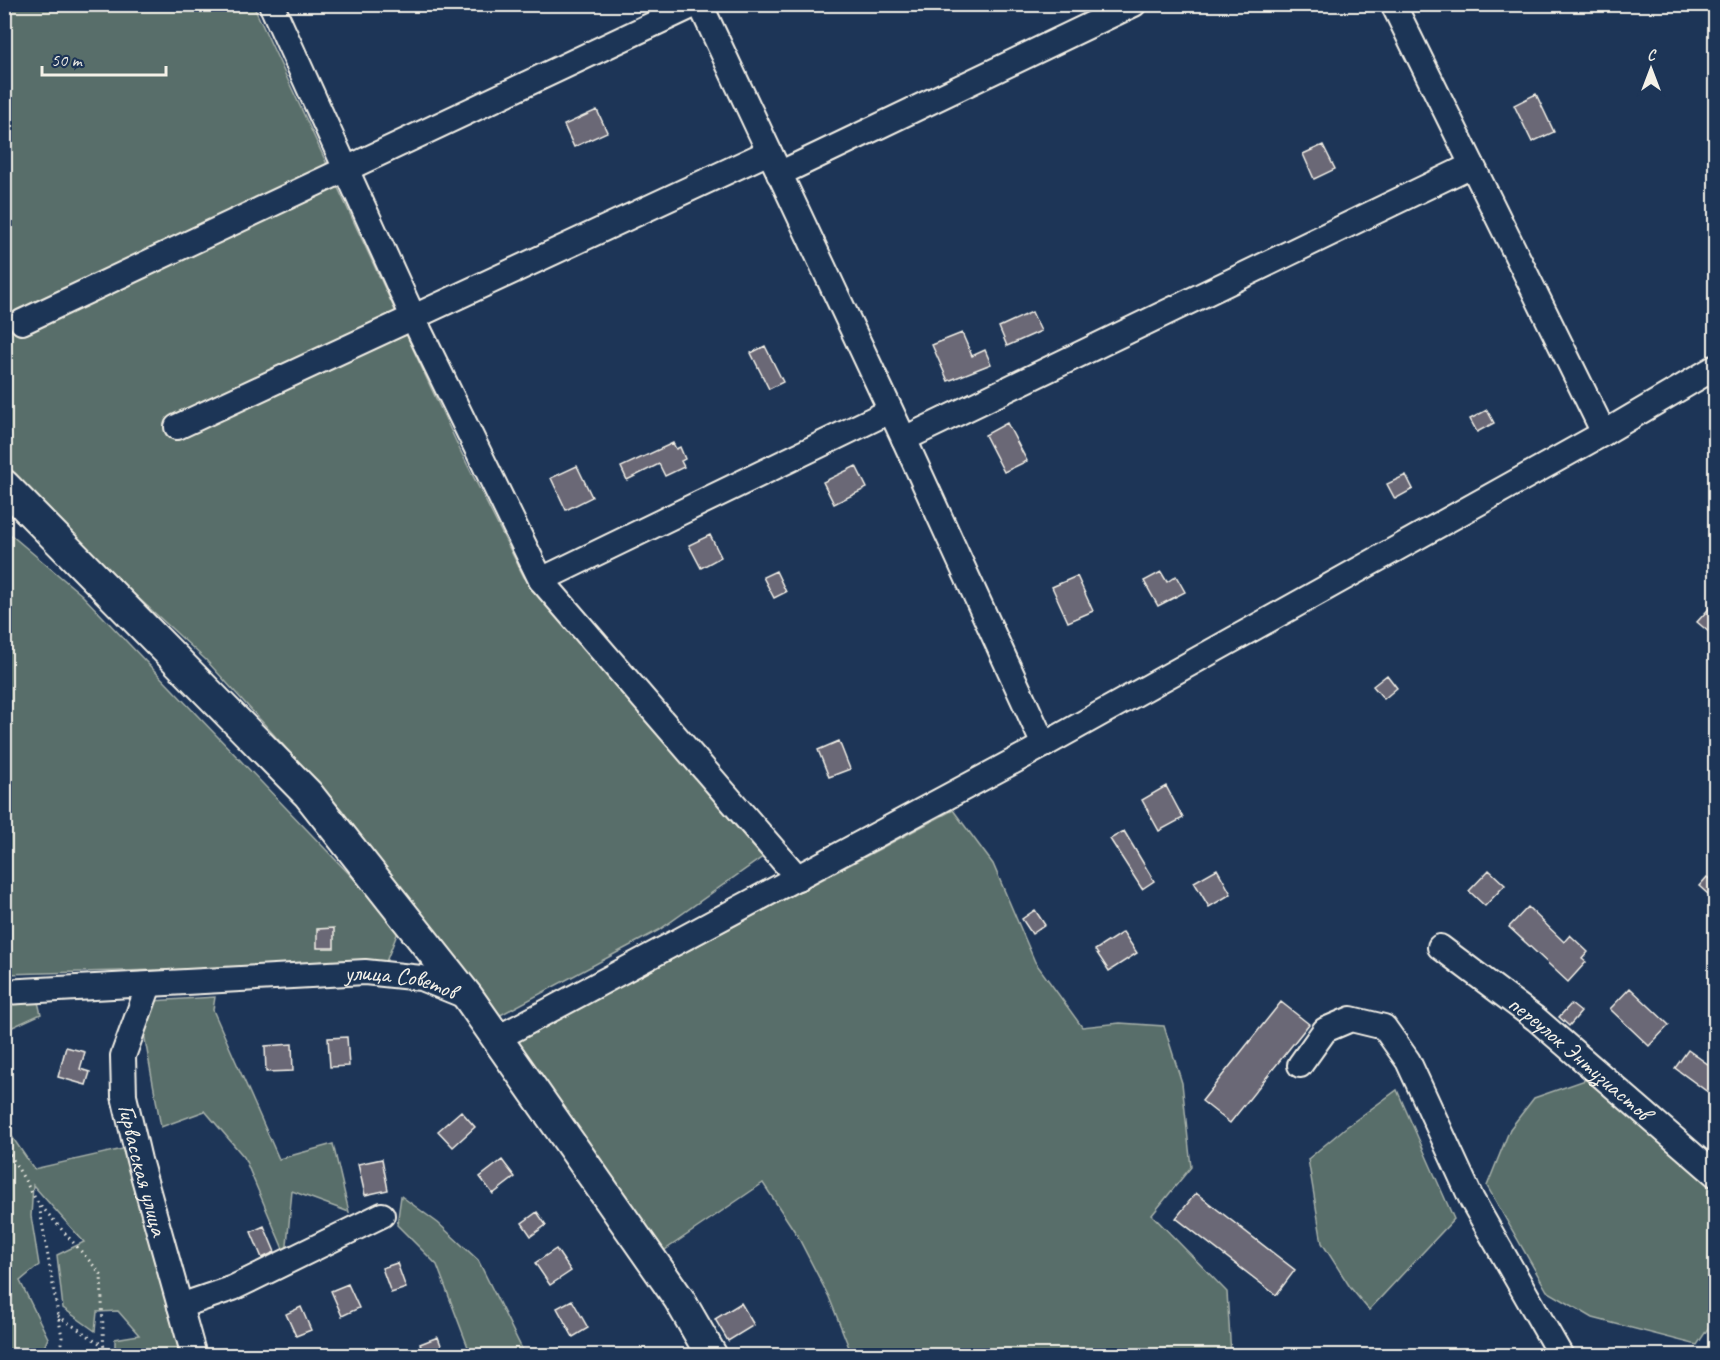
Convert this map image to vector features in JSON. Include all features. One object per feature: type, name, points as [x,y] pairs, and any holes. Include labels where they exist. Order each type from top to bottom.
[{"type":"main road","points":[[4,485],[308,794],[468,997]]},
{"type":"main road","name":"улица Советов","points":[[468,997],[495,1039],[678,1299],[712,1356]]},
{"type":"street","points":[[22,322],[698,4],[904,439],[1044,744]]},
{"type":"street","points":[[779,174],[1134,4]]},
{"type":"street","points":[[1393,4],[1604,433]]},
{"type":"street","points":[[278,7],[346,169],[414,317],[541,580],[798,878]]},
{"type":"street","points":[[177,427],[769,152]]},
{"type":"street","points":[[904,439],[1472,165]]},
{"type":"street","points":[[495,1039],[1044,744],[1604,433],[1716,367]]},
{"type":"street","points":[[541,580],[890,411]]},
{"type":"street","name":"переулок Энтузиастов","points":[[1440,947],[1536,1019],[1716,1175]]},
{"type":"street","name":"улица Советов","points":[[4,992],[364,972],[421,978],[468,997]]},
{"type":"street","name":"Гирвасская улица","points":[[149,985],[123,1056],[124,1096],[139,1160],[194,1356]]},
{"type":"street","points":[[1300,1065],[1325,1030],[1352,1019],[1384,1028],[1408,1061],[1472,1200],[1561,1356]]},
{"type":"street","points":[[180,1306],[232,1288],[382,1215]]},
{"type":"path","points":[[4,1144],[39,1204],[101,1274],[104,1356]]},
{"type":"path","points":[[39,1204],[62,1337],[58,1356]]},
{"type":"path","points":[[58,1316],[104,1346]]},
{"type":"green space","points":[[4,5],[253,5],[460,450],[524,577],[764,856],[659,930],[495,1018],[342,810],[206,660],[5,476]]},
{"type":"green space","points":[[4,529],[82,595],[400,927],[385,964],[5,974]]},
{"type":"green space","points":[[953,810],[993,864],[1035,962],[1082,1027],[1120,1023],[1164,1026],[1182,1083],[1191,1167],[1152,1215],[1227,1292],[1231,1355],[852,1355],[829,1297],[797,1235],[763,1183],[659,1254],[516,1042]]},
{"type":"green space","points":[[215,997],[213,1010],[279,1159],[333,1144],[349,1212],[292,1191],[286,1256],[244,1157],[205,1111],[161,1127],[144,1034],[152,1001]]},
{"type":"green space","points":[[37,998],[41,1014],[6,1030],[5,1043],[5,1002]]},
{"type":"green space","points":[[1588,1079],[1715,1188],[1715,1318],[1697,1345],[1593,1318],[1547,1291],[1487,1186],[1510,1129],[1534,1098]]},
{"type":"green space","points":[[1397,1090],[1454,1219],[1369,1310],[1350,1287],[1322,1243],[1308,1159],[1345,1128]]},
{"type":"green space","points":[[4,1125],[34,1169],[122,1149],[155,1230],[185,1347],[181,1355],[115,1355],[115,1339],[139,1335],[118,1311],[97,1312],[95,1331],[63,1308],[57,1255],[84,1242],[33,1185],[31,1216],[39,1265],[20,1281],[48,1338],[41,1355],[5,1355]]},
{"type":"green space","points":[[401,1196],[438,1223],[478,1260],[525,1355],[471,1355],[437,1265],[397,1225]]},
{"type":"building","points":[[1536,94],[1554,132],[1532,142],[1514,105]]},
{"type":"building","points":[[597,110],[607,132],[574,147],[564,125]]},
{"type":"building","points":[[1323,145],[1335,169],[1314,179],[1303,154]]},
{"type":"building","points":[[1032,312],[1041,331],[1007,346],[999,327]]},
{"type":"building","points":[[962,333],[972,356],[985,350],[991,364],[948,381],[932,345]]},
{"type":"building","points":[[765,346],[783,382],[769,389],[751,353]]},
{"type":"building","points":[[1487,410],[1494,423],[1477,432],[1470,419]]},
{"type":"building","points":[[1007,423],[1027,461],[1004,472],[985,435]]},
{"type":"building","points":[[673,443],[676,449],[680,447],[685,459],[681,461],[684,467],[665,476],[659,464],[627,480],[621,467]]},
{"type":"building","points":[[577,466],[592,497],[566,510],[551,478]]},
{"type":"building","points":[[856,466],[867,488],[834,504],[823,482]]},
{"type":"building","points":[[1406,475],[1413,489],[1395,499],[1387,484]]},
{"type":"building","points":[[710,535],[721,557],[701,568],[689,545]]},
{"type":"building","points":[[776,571],[786,592],[774,598],[763,577]]},
{"type":"building","points":[[1161,572],[1167,582],[1176,576],[1185,592],[1158,606],[1144,581]]},
{"type":"building","points":[[1077,576],[1093,611],[1068,622],[1052,587]]},
{"type":"building","points":[[1716,601],[1716,638],[1697,622]]},
{"type":"building","points":[[1387,675],[1397,688],[1384,699],[1373,686]]},
{"type":"building","points":[[839,741],[850,769],[829,777],[818,750]]},
{"type":"building","points":[[1166,786],[1183,818],[1159,831],[1142,800]]},
{"type":"building","points":[[1124,831],[1154,881],[1142,889],[1110,839]]},
{"type":"building","points":[[1217,869],[1231,894],[1209,907],[1194,882]]},
{"type":"building","points":[[1489,870],[1505,885],[1485,906],[1469,891]]},
{"type":"building","points":[[1707,877],[1716,884],[1716,901],[1699,886]]},
{"type":"building","points":[[1528,907],[1564,942],[1570,935],[1588,952],[1582,959],[1586,962],[1568,982],[1509,927]]},
{"type":"building","points":[[1035,910],[1045,925],[1032,934],[1022,919]]},
{"type":"building","points":[[334,928],[334,948],[317,948],[317,929]]},
{"type":"building","points":[[1123,932],[1137,953],[1109,971],[1095,950]]},
{"type":"building","points":[[1630,988],[1669,1025],[1649,1046],[1610,1009]]},
{"type":"building","points":[[1281,1002],[1309,1024],[1230,1123],[1202,1101]]},
{"type":"building","points":[[1571,1004],[1581,1012],[1569,1026],[1559,1017]]},
{"type":"building","points":[[347,1037],[349,1066],[330,1067],[328,1038]]},
{"type":"building","points":[[292,1044],[293,1071],[266,1072],[265,1046]]},
{"type":"building","points":[[66,1047],[85,1052],[80,1069],[90,1072],[86,1085],[58,1077]]},
{"type":"building","points":[[1688,1050],[1716,1070],[1716,1098],[1675,1068]]},
{"type":"building","points":[[461,1111],[475,1127],[453,1147],[438,1131]]},
{"type":"building","points":[[382,1159],[388,1190],[365,1195],[358,1164]]},
{"type":"building","points":[[502,1160],[515,1177],[493,1194],[480,1177]]},
{"type":"building","points":[[1196,1193],[1295,1270],[1276,1295],[1176,1218]]},
{"type":"building","points":[[537,1212],[546,1225],[531,1236],[522,1223]]},
{"type":"building","points":[[264,1226],[275,1252],[262,1258],[251,1232]]},
{"type":"building","points":[[556,1249],[571,1271],[550,1285],[535,1263]]},
{"type":"building","points":[[397,1263],[406,1288],[391,1293],[382,1268]]},
{"type":"building","points":[[348,1284],[359,1308],[342,1316],[331,1291]]},
{"type":"building","points":[[572,1300],[588,1328],[573,1337],[557,1308]]},
{"type":"building","points":[[741,1303],[754,1325],[728,1341],[715,1319]]},
{"type":"building","points":[[301,1307],[311,1330],[296,1336],[286,1314]]},
{"type":"building","points":[[438,1337],[445,1356],[425,1356],[420,1344]]}]
